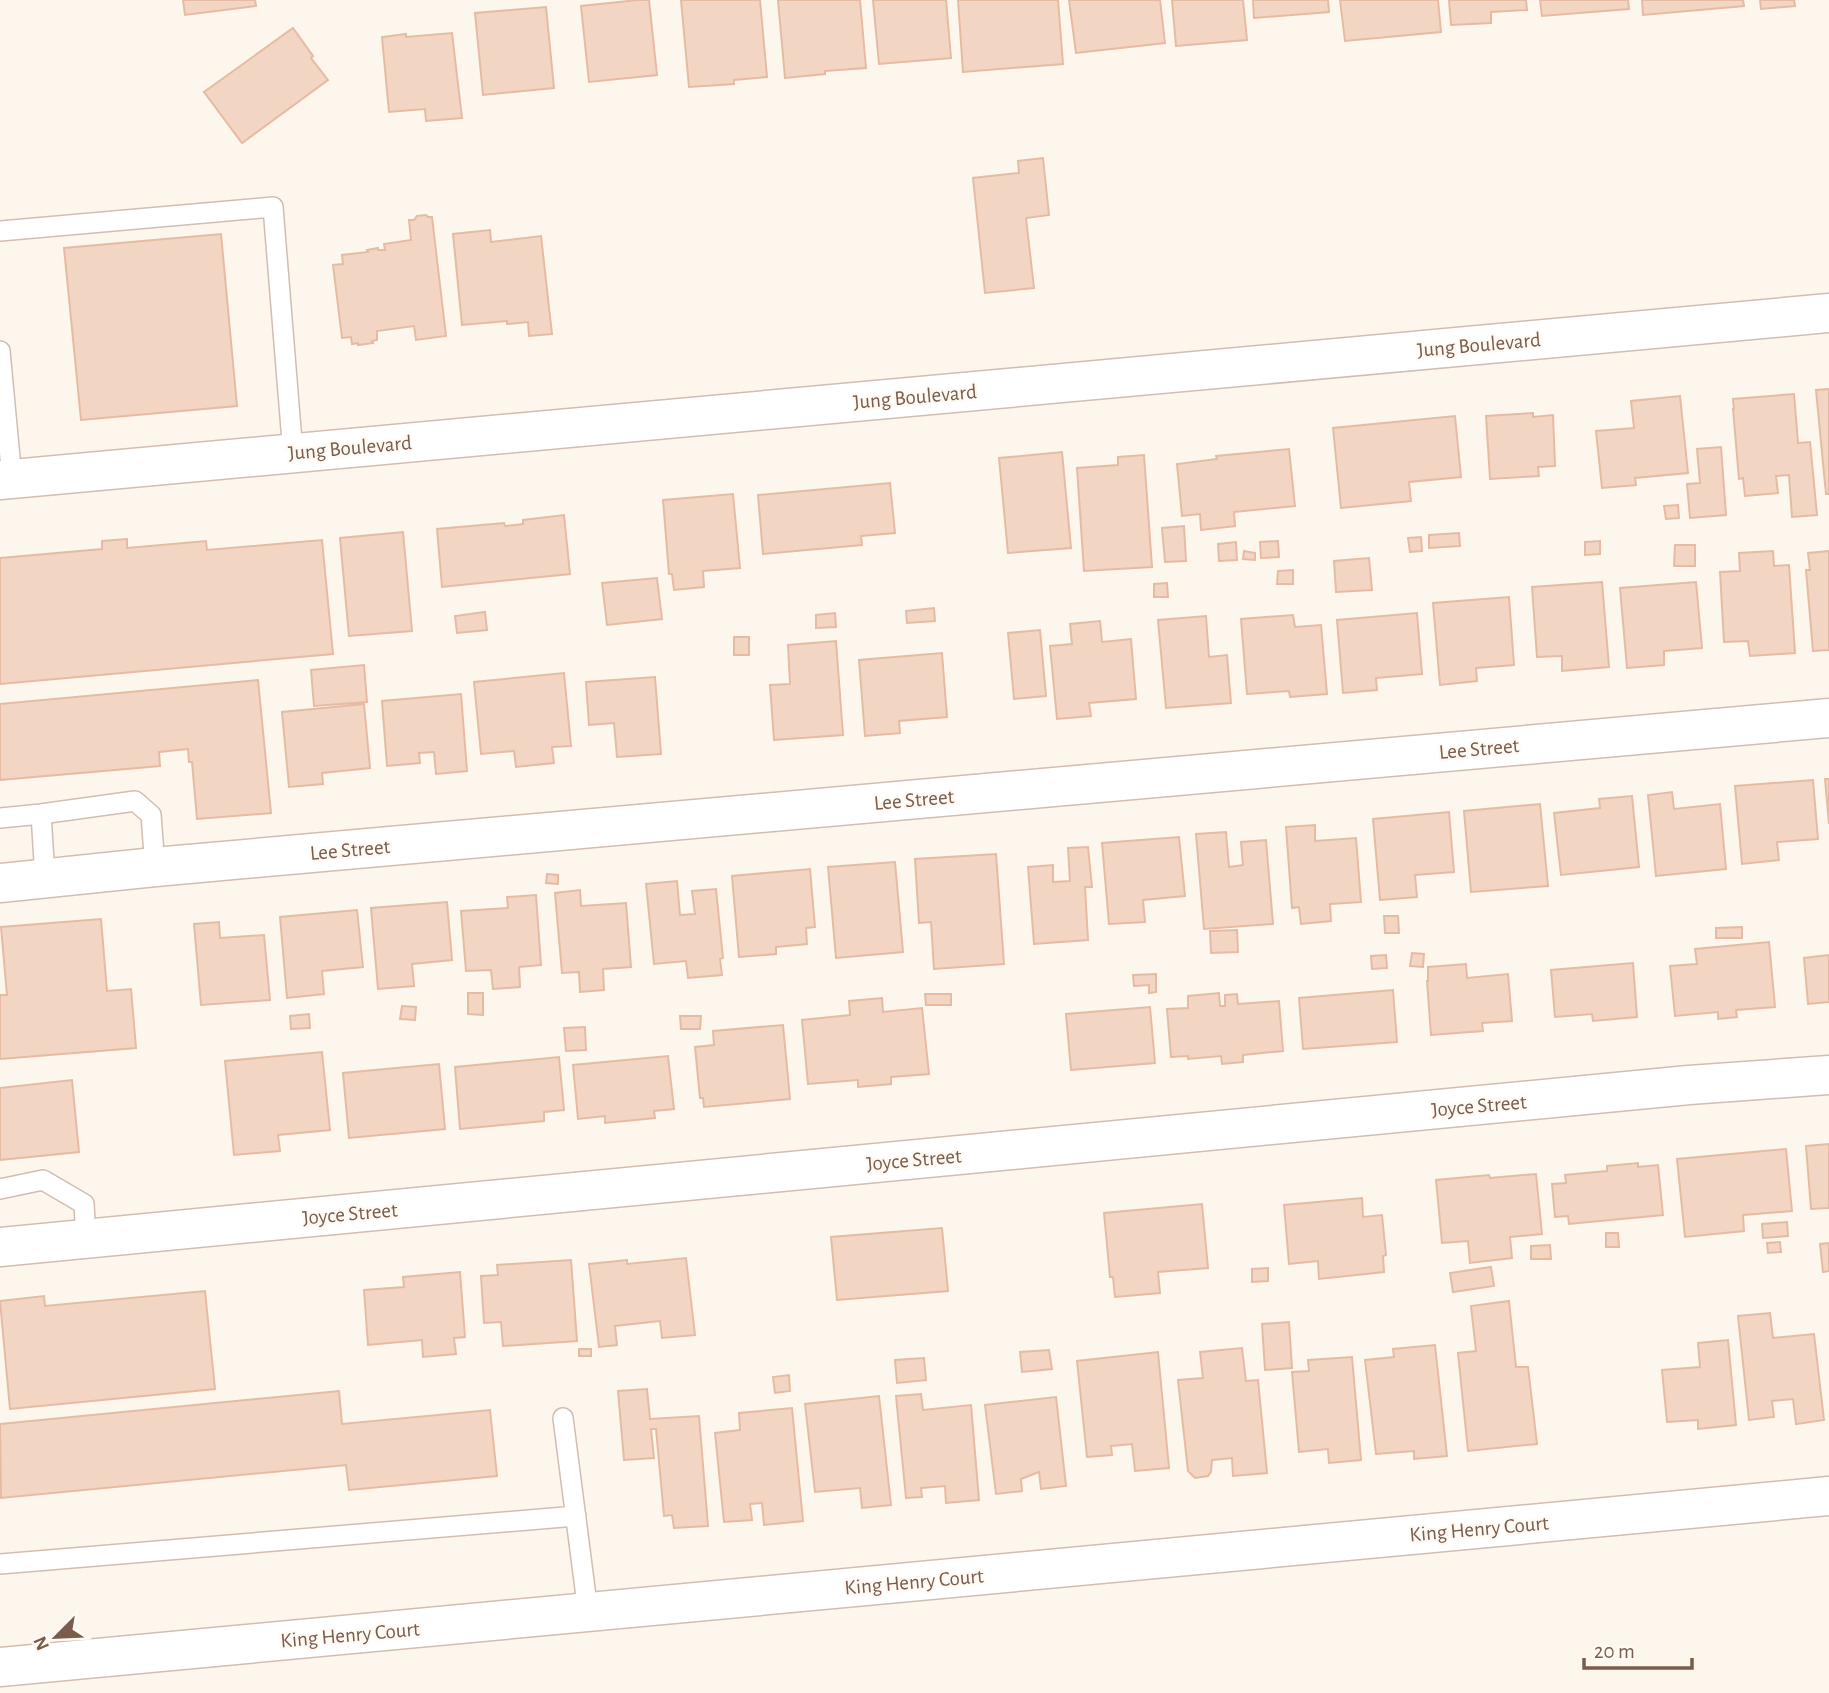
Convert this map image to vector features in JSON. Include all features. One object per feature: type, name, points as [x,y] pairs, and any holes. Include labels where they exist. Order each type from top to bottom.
[{"type":"street","name":"Jung Boulevard","points":[[6,479],[1829,313]]},
{"type":"street","name":"Lee Street","points":[[0,883],[1829,718]]},
{"type":"street","name":"Joyce Street","points":[[0,1247],[1689,1085],[1829,1075]]},
{"type":"street","name":"King Henry Court","points":[[0,1667],[1829,1496]]},
{"type":"lane","points":[[0,231],[273,207],[293,454]]},
{"type":"lane","points":[[0,352],[6,479]]},
{"type":"lane","points":[[0,818],[135,802],[151,815],[155,867]]},
{"type":"lane","points":[[41,814],[45,877]]},
{"type":"lane","points":[[0,1189],[43,1180],[84,1204],[86,1239]]},
{"type":"lane","points":[[563,1418],[588,1612]]},
{"type":"lane","points":[[0,1564],[576,1516]]},
{"type":"building","points":[[183,0],[255,0],[256,6],[185,15]]},
{"type":"building","points":[[649,0],[657,75],[589,82],[581,6]]},
{"type":"building","points":[[681,0],[760,0],[767,77],[734,80],[734,84],[689,87]]},
{"type":"building","points":[[778,0],[860,0],[866,68],[785,78]]},
{"type":"building","points":[[873,0],[946,0],[951,58],[879,64]]},
{"type":"building","points":[[958,0],[1058,0],[1063,64],[963,72]]},
{"type":"building","points":[[1069,0],[1160,0],[1165,43],[1076,53]]},
{"type":"building","points":[[1172,0],[1243,0],[1247,40],[1176,46]]},
{"type":"building","points":[[1253,0],[1328,0],[1329,12],[1254,18]]},
{"type":"building","points":[[1340,0],[1438,0],[1441,32],[1345,41]]},
{"type":"building","points":[[1449,0],[1526,0],[1527,10],[1491,12],[1491,23],[1451,25]]},
{"type":"building","points":[[1540,0],[1628,0],[1629,9],[1542,16]]},
{"type":"building","points":[[1642,0],[1743,0],[1744,6],[1643,15]]},
{"type":"building","points":[[1760,0],[1794,0],[1795,6],[1761,9]]},
{"type":"building","points":[[546,7],[554,88],[483,95],[475,13]]},
{"type":"building","points":[[293,28],[328,80],[242,143],[204,92]]},
{"type":"building","points":[[452,33],[462,118],[426,121],[425,109],[389,112],[382,37]]},
{"type":"building","points":[[1043,158],[1049,215],[1026,218],[1034,288],[985,293],[973,178],[1019,173],[1018,161]]},
{"type":"building","points":[[426,215],[432,217],[446,336],[416,340],[414,326],[377,331],[377,340],[372,341],[373,343],[358,345],[352,344],[351,337],[342,338],[333,265],[343,264],[342,255],[378,248],[385,250],[384,244],[411,240],[409,220]]},
{"type":"building","points":[[490,230],[491,242],[541,236],[552,334],[529,336],[528,322],[462,325],[453,234]]},
{"type":"building","points":[[221,234],[237,406],[81,420],[64,248]]},
{"type":"building","points":[[1829,389],[1829,494],[1826,494],[1816,390]]},
{"type":"building","points":[[1794,394],[1798,443],[1810,442],[1817,515],[1792,517],[1789,475],[1776,476],[1778,493],[1745,496],[1743,478],[1739,479],[1733,399]]},
{"type":"building","points":[[1680,396],[1688,473],[1635,478],[1636,485],[1602,488],[1596,431],[1634,428],[1631,401]]},
{"type":"building","points":[[1533,413],[1533,417],[1553,415],[1555,466],[1538,467],[1539,476],[1490,479],[1486,416]]},
{"type":"building","points":[[1455,416],[1461,477],[1409,482],[1411,501],[1341,508],[1333,428]]},
{"type":"building","points":[[1721,447],[1726,515],[1690,518],[1687,484],[1700,483],[1697,449]]},
{"type":"building","points":[[1289,449],[1295,506],[1234,512],[1235,526],[1201,530],[1200,514],[1182,516],[1177,464],[1217,459],[1216,456]]},
{"type":"building","points":[[1062,452],[1071,548],[1008,553],[999,458]]},
{"type":"building","points":[[1144,455],[1152,567],[1084,571],[1077,468],[1118,465],[1118,457]]},
{"type":"building","points":[[890,483],[895,533],[861,536],[862,545],[763,554],[758,495]]},
{"type":"building","points":[[733,494],[740,568],[703,571],[704,587],[674,590],[672,574],[669,574],[663,500]]},
{"type":"building","points":[[1678,505],[1679,518],[1666,519],[1664,506]]},
{"type":"building","points":[[564,515],[570,574],[442,587],[437,529],[504,523],[505,526],[523,524],[523,520]]},
{"type":"building","points":[[1184,526],[1186,561],[1165,562],[1162,528]]},
{"type":"building","points":[[403,532],[412,631],[349,636],[340,538]]},
{"type":"building","points":[[1459,533],[1460,546],[1429,548],[1429,535]]},
{"type":"building","points":[[1421,537],[1422,551],[1410,552],[1408,538]]},
{"type":"building","points":[[127,539],[127,548],[206,541],[207,550],[322,540],[333,654],[0,684],[0,558],[102,549],[102,541]]},
{"type":"building","points":[[1278,541],[1279,557],[1261,558],[1260,542]]},
{"type":"building","points":[[1600,541],[1600,554],[1585,555],[1585,542]]},
{"type":"building","points":[[1236,542],[1237,560],[1219,561],[1218,544]]},
{"type":"building","points":[[1675,545],[1695,545],[1695,566],[1674,566]]},
{"type":"building","points":[[1244,551],[1255,553],[1255,560],[1243,559]]},
{"type":"building","points":[[1773,551],[1774,566],[1789,565],[1795,653],[1750,656],[1748,641],[1724,642],[1720,572],[1740,571],[1739,553]]},
{"type":"building","points":[[1829,551],[1829,650],[1813,651],[1806,570],[1810,570],[1808,553]]},
{"type":"building","points":[[1369,558],[1372,590],[1336,592],[1334,561]]},
{"type":"building","points":[[1293,570],[1293,584],[1277,584],[1278,571]]},
{"type":"building","points":[[657,578],[662,619],[607,625],[602,583]]},
{"type":"building","points":[[1602,582],[1609,667],[1562,671],[1562,656],[1537,657],[1532,587]]},
{"type":"building","points":[[1696,582],[1702,648],[1664,651],[1664,665],[1627,668],[1620,588]]},
{"type":"building","points":[[1167,583],[1168,597],[1154,597],[1154,584]]},
{"type":"building","points":[[1509,597],[1514,665],[1476,668],[1477,681],[1440,685],[1433,603]]},
{"type":"building","points":[[934,608],[935,621],[907,623],[906,611]]},
{"type":"building","points":[[485,612],[487,630],[457,633],[455,616]]},
{"type":"building","points":[[835,613],[836,627],[816,628],[816,615]]},
{"type":"building","points":[[1417,613],[1422,674],[1376,678],[1377,690],[1343,693],[1337,620]]},
{"type":"building","points":[[1293,615],[1295,627],[1321,625],[1327,694],[1290,697],[1289,691],[1247,694],[1241,619]]},
{"type":"building","points":[[1206,616],[1209,657],[1227,655],[1231,703],[1166,708],[1158,620]]},
{"type":"building","points":[[1100,621],[1102,642],[1131,639],[1136,699],[1089,703],[1091,716],[1057,719],[1050,646],[1072,644],[1070,624]]},
{"type":"building","points":[[1040,630],[1046,696],[1014,699],[1008,633]]},
{"type":"building","points":[[734,637],[749,637],[749,655],[734,655]]},
{"type":"building","points":[[836,641],[843,735],[774,740],[770,685],[790,684],[788,645]]},
{"type":"building","points":[[942,653],[947,717],[899,721],[900,733],[865,736],[859,660]]},
{"type":"building","points":[[364,665],[367,702],[314,706],[311,670]]},
{"type":"building","points":[[564,673],[571,746],[552,747],[554,763],[516,767],[514,751],[481,754],[474,682]]},
{"type":"building","points":[[655,677],[661,754],[617,757],[614,723],[589,725],[586,682]]},
{"type":"building","points":[[258,680],[271,813],[197,819],[192,762],[189,762],[188,749],[159,752],[160,766],[0,780],[0,704]]},
{"type":"building","points":[[461,694],[467,771],[436,774],[434,752],[419,753],[420,763],[387,766],[382,701]]},
{"type":"building","points":[[364,704],[370,768],[322,773],[323,784],[289,787],[282,712]]},
{"type":"building","points":[[1825,779],[1829,779],[1829,824]]},
{"type":"building","points":[[1813,780],[1818,839],[1777,842],[1779,860],[1742,864],[1735,786]]},
{"type":"building","points":[[1672,792],[1674,809],[1720,804],[1726,869],[1656,876],[1648,795]]},
{"type":"building","points":[[1632,796],[1639,867],[1561,875],[1554,813],[1600,808],[1599,799]]},
{"type":"building","points":[[1540,804],[1548,886],[1471,892],[1464,811]]},
{"type":"building","points":[[1449,812],[1454,872],[1415,875],[1417,897],[1380,900],[1373,819]]},
{"type":"building","points":[[1315,825],[1315,841],[1356,838],[1361,902],[1330,904],[1331,921],[1301,924],[1299,907],[1292,908],[1286,827]]},
{"type":"building","points":[[1226,832],[1229,867],[1243,865],[1241,842],[1266,840],[1273,924],[1204,929],[1196,834]]},
{"type":"building","points":[[1179,837],[1185,896],[1143,900],[1145,922],[1109,924],[1102,843]]},
{"type":"building","points":[[1088,847],[1092,887],[1085,887],[1088,940],[1034,944],[1028,867],[1053,865],[1053,882],[1070,881],[1068,848]]},
{"type":"building","points":[[996,854],[1004,964],[934,969],[931,922],[919,923],[915,859]]},
{"type":"building","points":[[895,862],[903,952],[836,958],[828,867]]},
{"type":"building","points":[[810,869],[815,927],[806,928],[807,944],[776,947],[776,954],[739,957],[732,876]]},
{"type":"building","points":[[547,874],[558,875],[558,884],[546,883]]},
{"type":"building","points":[[677,881],[680,915],[695,914],[692,891],[716,889],[723,958],[720,959],[722,975],[688,978],[686,961],[654,964],[646,884]]},
{"type":"building","points":[[580,890],[581,906],[626,903],[631,967],[603,969],[604,990],[580,992],[579,972],[562,973],[555,893]]},
{"type":"building","points":[[536,895],[541,965],[519,967],[520,987],[493,989],[491,970],[466,971],[461,911],[508,908],[507,897]]},
{"type":"building","points":[[447,902],[452,960],[412,964],[414,986],[378,989],[371,908]]},
{"type":"building","points":[[357,910],[363,967],[322,971],[324,994],[287,998],[280,917]]},
{"type":"building","points":[[1384,916],[1398,916],[1399,933],[1385,933]]},
{"type":"building","points":[[101,919],[107,991],[131,989],[136,1048],[0,1059],[0,995],[7,995],[1,927]]},
{"type":"building","points":[[219,922],[220,938],[264,935],[270,1000],[201,1005],[194,924]]},
{"type":"building","points":[[1742,927],[1742,938],[1716,938],[1716,928]]},
{"type":"building","points":[[1237,930],[1238,952],[1211,953],[1210,931]]},
{"type":"building","points":[[1769,942],[1775,1007],[1736,1010],[1737,1017],[1718,1019],[1718,1012],[1675,1016],[1670,966],[1697,964],[1695,949]]},
{"type":"building","points":[[1412,953],[1424,954],[1423,967],[1410,966]]},
{"type":"building","points":[[1386,955],[1387,968],[1372,969],[1371,956]]},
{"type":"building","points":[[1829,955],[1829,1002],[1808,1004],[1804,958]]},
{"type":"building","points":[[1633,963],[1637,1017],[1593,1021],[1592,1014],[1555,1017],[1551,970]]},
{"type":"building","points":[[1466,964],[1467,978],[1508,974],[1512,1021],[1482,1023],[1483,1031],[1431,1035],[1428,967]]},
{"type":"building","points":[[1156,974],[1156,992],[1149,993],[1149,985],[1134,986],[1133,975]]},
{"type":"building","points":[[1393,990],[1397,1042],[1303,1049],[1299,998]]},
{"type":"building","points":[[468,993],[483,993],[483,1015],[468,1014]]},
{"type":"building","points":[[1219,993],[1220,1006],[1225,1006],[1225,995],[1237,994],[1238,1004],[1279,1001],[1283,1051],[1243,1055],[1243,1062],[1222,1064],[1221,1056],[1188,1059],[1188,1056],[1171,1057],[1167,1009],[1188,1008],[1188,996]]},
{"type":"building","points":[[925,994],[951,994],[951,1005],[926,1005]]},
{"type":"building","points":[[882,998],[883,1012],[922,1008],[929,1074],[891,1077],[891,1084],[858,1087],[858,1080],[808,1084],[802,1020],[850,1015],[849,1001]]},
{"type":"building","points":[[402,1006],[416,1007],[415,1020],[400,1019]]},
{"type":"building","points":[[1150,1007],[1155,1063],[1071,1070],[1066,1014]]},
{"type":"building","points":[[309,1014],[310,1028],[291,1029],[290,1016]]},
{"type":"building","points":[[680,1016],[701,1016],[700,1029],[681,1029]]},
{"type":"building","points":[[783,1025],[790,1099],[704,1107],[703,1098],[700,1098],[695,1047],[714,1045],[713,1031]]},
{"type":"building","points":[[585,1027],[586,1050],[566,1051],[564,1028]]},
{"type":"building","points":[[322,1052],[330,1130],[278,1135],[280,1151],[234,1155],[225,1061]]},
{"type":"building","points":[[668,1056],[674,1109],[654,1111],[655,1118],[605,1123],[605,1116],[578,1119],[573,1065]]},
{"type":"building","points":[[559,1057],[564,1110],[544,1112],[544,1121],[460,1129],[455,1067]]},
{"type":"building","points":[[439,1064],[445,1129],[349,1138],[343,1073]]},
{"type":"building","points":[[72,1080],[79,1152],[0,1160],[0,1088]]},
{"type":"building","points":[[1829,1144],[1829,1208],[1811,1209],[1806,1146]]},
{"type":"building","points":[[1786,1149],[1792,1211],[1743,1215],[1744,1231],[1685,1237],[1677,1159]]},
{"type":"building","points":[[1638,1163],[1638,1167],[1658,1165],[1663,1215],[1569,1224],[1568,1216],[1555,1217],[1552,1184],[1566,1183],[1565,1175],[1607,1171],[1607,1166]]},
{"type":"building","points":[[1536,1174],[1542,1234],[1510,1237],[1512,1258],[1470,1263],[1468,1241],[1442,1243],[1436,1180]]},
{"type":"building","points":[[1362,1198],[1363,1217],[1382,1215],[1386,1255],[1383,1256],[1384,1272],[1319,1279],[1318,1261],[1289,1264],[1284,1205]]},
{"type":"building","points":[[1202,1204],[1208,1268],[1158,1272],[1160,1293],[1115,1297],[1113,1277],[1110,1277],[1104,1213]]},
{"type":"building","points":[[1787,1222],[1788,1236],[1763,1238],[1762,1224]]},
{"type":"building","points":[[942,1228],[948,1291],[837,1300],[831,1237]]},
{"type":"building","points":[[1606,1233],[1618,1233],[1619,1247],[1606,1247]]},
{"type":"building","points":[[1780,1242],[1781,1252],[1768,1253],[1767,1243]]},
{"type":"building","points":[[1829,1243],[1829,1271],[1823,1272],[1820,1244]]},
{"type":"building","points":[[1550,1245],[1551,1259],[1531,1259],[1531,1246]]},
{"type":"building","points":[[686,1258],[695,1335],[662,1338],[660,1321],[615,1326],[617,1345],[599,1347],[589,1264],[627,1260],[627,1264]]},
{"type":"building","points":[[571,1260],[577,1341],[503,1346],[501,1322],[484,1323],[481,1276],[498,1275],[497,1265]]},
{"type":"building","points":[[1491,1267],[1494,1286],[1453,1292],[1450,1273]]},
{"type":"building","points":[[1268,1268],[1268,1281],[1252,1282],[1252,1269]]},
{"type":"building","points":[[460,1272],[465,1337],[454,1338],[456,1354],[423,1357],[422,1340],[368,1345],[364,1290],[404,1287],[403,1277]]},
{"type":"building","points":[[205,1291],[215,1389],[10,1409],[0,1301],[44,1296],[45,1306]]},
{"type":"building","points":[[1509,1301],[1516,1367],[1528,1367],[1537,1444],[1468,1451],[1458,1353],[1476,1351],[1471,1306]]},
{"type":"building","points":[[1770,1313],[1773,1338],[1814,1334],[1824,1420],[1796,1424],[1793,1399],[1772,1401],[1774,1417],[1749,1420],[1738,1316]]},
{"type":"building","points":[[1289,1322],[1292,1368],[1265,1370],[1262,1324]]},
{"type":"building","points":[[1728,1340],[1736,1425],[1698,1429],[1698,1420],[1667,1422],[1662,1370],[1700,1367],[1698,1343]]},
{"type":"building","points":[[1435,1345],[1447,1456],[1414,1459],[1414,1451],[1376,1454],[1365,1360],[1394,1357],[1393,1349]]},
{"type":"building","points":[[1242,1348],[1246,1381],[1258,1380],[1267,1473],[1233,1476],[1232,1458],[1212,1460],[1208,1476],[1195,1478],[1188,1471],[1178,1380],[1203,1378],[1200,1352]]},
{"type":"building","points":[[579,1349],[591,1349],[591,1356],[579,1356]]},
{"type":"building","points":[[1049,1350],[1052,1369],[1022,1372],[1020,1352]]},
{"type":"building","points":[[1158,1352],[1169,1468],[1135,1471],[1132,1444],[1111,1446],[1112,1455],[1087,1457],[1077,1361]]},
{"type":"building","points":[[1352,1357],[1361,1460],[1329,1463],[1328,1449],[1299,1452],[1292,1372],[1309,1371],[1308,1360]]},
{"type":"building","points":[[924,1358],[926,1380],[897,1383],[895,1360]]},
{"type":"building","points":[[789,1375],[790,1391],[775,1393],[773,1377]]},
{"type":"building","points":[[647,1389],[650,1419],[699,1416],[708,1526],[674,1528],[672,1515],[664,1516],[656,1429],[651,1429],[654,1458],[624,1460],[618,1391]]},
{"type":"building","points":[[339,1391],[342,1424],[490,1410],[497,1476],[349,1490],[346,1465],[1,1498],[0,1424]]},
{"type":"building","points":[[921,1394],[923,1410],[971,1405],[979,1500],[946,1503],[945,1486],[921,1488],[922,1497],[906,1498],[896,1396]]},
{"type":"building","points":[[879,1396],[891,1505],[862,1508],[860,1488],[815,1492],[805,1404]]},
{"type":"building","points":[[1056,1397],[1066,1486],[1041,1489],[1039,1472],[1021,1479],[1022,1491],[996,1494],[985,1405]]},
{"type":"building","points":[[792,1408],[803,1521],[764,1525],[762,1503],[750,1504],[752,1520],[724,1522],[715,1433],[740,1430],[739,1413]]}]
